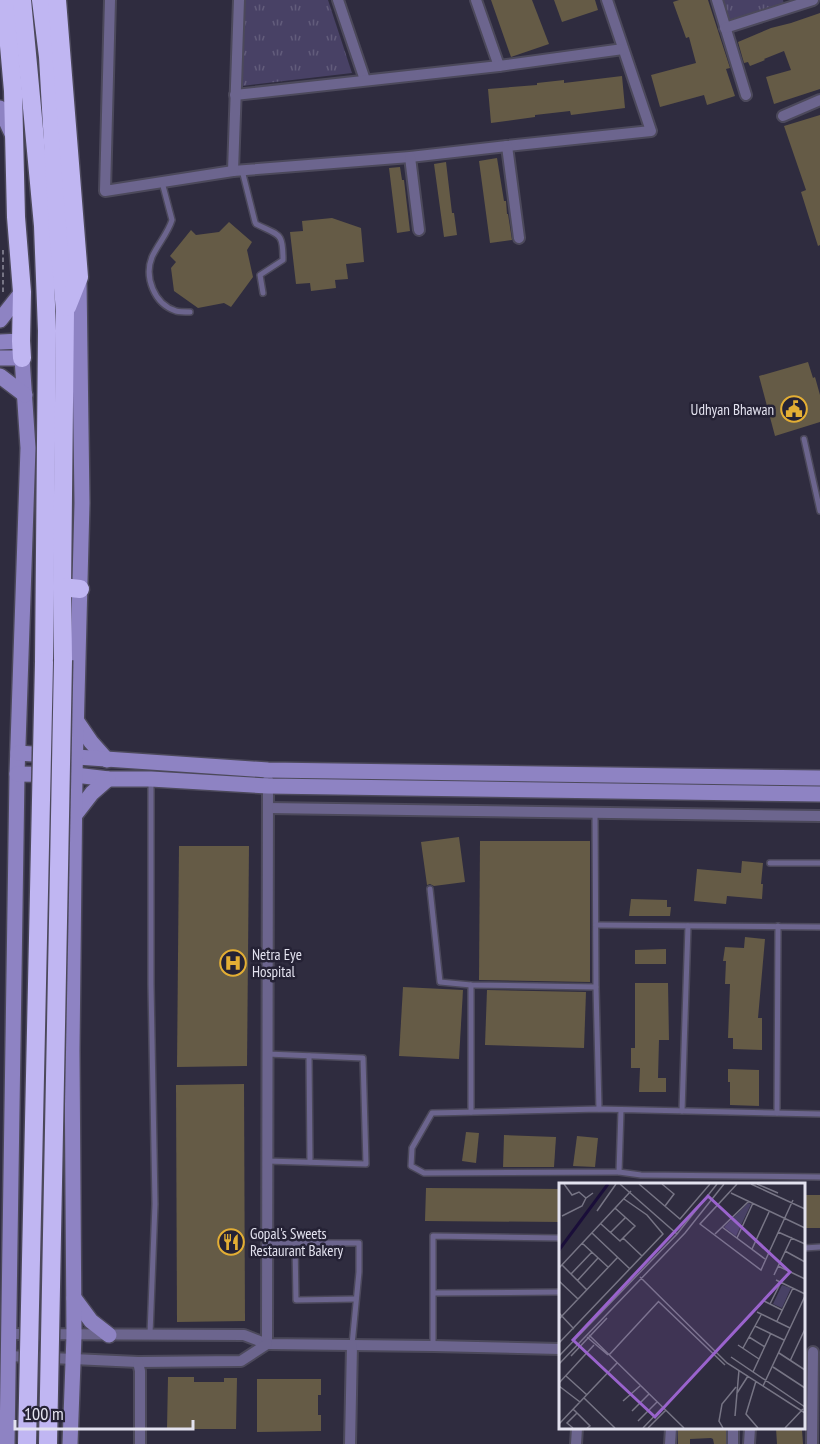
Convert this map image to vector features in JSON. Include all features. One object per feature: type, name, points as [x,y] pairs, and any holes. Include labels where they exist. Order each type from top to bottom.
[{"type":"highway","points":[[5,0],[13,91],[16,217],[22,292],[22,349]]},
{"type":"highway","points":[[22,0],[43,226],[47,331],[44,662],[27,1444]]},
{"type":"highway","points":[[41,0],[48,57],[65,311],[71,588],[63,660],[48,1444]]},
{"type":"highway","points":[[57,0],[79,277],[65,311]]},
{"type":"highway","points":[[14,133],[33,127]]},
{"type":"street","points":[[110,0],[105,191],[238,171],[410,157],[651,131],[607,0]]},
{"type":"street","points":[[238,171],[235,95],[239,0]]},
{"type":"street","points":[[338,0],[365,80]]},
{"type":"street","points":[[476,0],[499,66]]},
{"type":"street","points":[[717,0],[746,95]]},
{"type":"street","points":[[725,28],[790,4],[813,0]]},
{"type":"street","points":[[235,95],[499,66],[624,49]]},
{"type":"street","points":[[783,116],[820,100]]},
{"type":"street","points":[[0,108],[14,133]]},
{"type":"street","points":[[507,146],[519,238]]},
{"type":"street","points":[[410,157],[418,230]]},
{"type":"street","points":[[70,1444],[74,1335],[72,1051],[76,756],[71,588],[82,503],[79,277]]},
{"type":"street","points":[[0,320],[22,292]]},
{"type":"street","points":[[0,342],[22,349]]},
{"type":"street","points":[[0,358],[22,349]]},
{"type":"street","points":[[7,1444],[17,774],[28,448],[22,349]]},
{"type":"street","points":[[0,376],[25,395]]},
{"type":"street","points":[[76,720],[107,760]]},
{"type":"street","points":[[18,753],[76,756],[268,778],[820,794]]},
{"type":"street","points":[[17,774],[108,779],[820,778]]},
{"type":"street","points":[[267,1344],[268,778]]},
{"type":"street","points":[[75,815],[92,793],[108,779]]},
{"type":"street","points":[[268,808],[820,816]]},
{"type":"street","points":[[74,1297],[91,1321],[109,1335]]},
{"type":"street","points":[[8,1334],[244,1335],[267,1344],[559,1349]]},
{"type":"street","points":[[8,1356],[138,1362],[241,1361],[267,1344]]},
{"type":"street","points":[[350,1444],[352,1345]]},
{"type":"street","points":[[812,1352],[812,1444]]},
{"type":"street","points":[[138,1362],[140,1444]]},
{"type":"street","points":[[576,1444],[577,1429]]},
{"type":"street","points":[[670,1444],[671,1429]]},
{"type":"street","points":[[749,1444],[750,1429]]},
{"type":"lane","points":[[238,171],[256,224],[279,236],[282,240],[283,260],[260,274],[263,293]]},
{"type":"lane","points":[[162,182],[172,220],[152,257],[149,278],[159,300],[176,311],[190,312]]},
{"type":"lane","points":[[804,439],[820,510]]},
{"type":"lane","points":[[150,1334],[155,1204],[151,985],[151,779]]},
{"type":"lane","points":[[595,813],[599,1109]]},
{"type":"lane","points":[[770,863],[820,863]]},
{"type":"lane","points":[[430,889],[440,982],[471,985],[596,987]]},
{"type":"lane","points":[[596,925],[820,927]]},
{"type":"lane","points":[[682,1111],[688,926]]},
{"type":"lane","points":[[777,1113],[778,926]]},
{"type":"lane","points":[[471,985],[471,1112]]},
{"type":"lane","points":[[267,1054],[363,1058],[366,1164],[267,1161]]},
{"type":"lane","points":[[309,1056],[310,1162]]},
{"type":"lane","points":[[820,1114],[599,1109],[432,1113],[412,1148],[411,1166],[424,1173],[619,1172],[641,1175],[820,1177]]},
{"type":"lane","points":[[619,1172],[621,1110]]},
{"type":"lane","points":[[433,1346],[433,1236],[559,1238]]},
{"type":"lane","points":[[267,1243],[359,1243],[359,1272],[352,1345]]},
{"type":"lane","points":[[295,1243],[296,1300],[356,1299]]},
{"type":"lane","points":[[805,1248],[820,1247]]},
{"type":"lane","points":[[434,1293],[559,1292]]},
{"type":"path","points":[[2,242],[3,297]]},
{"type":"green space","points":[[245,0],[328,0],[352,73],[242,86]]},
{"type":"green space","points":[[723,0],[783,0],[784,4],[730,22]]},
{"type":"building","points":[[491,0],[532,0],[549,44],[511,57]]},
{"type":"building","points":[[554,0],[595,0],[598,10],[562,22]]},
{"type":"building","points":[[708,0],[730,68],[726,69],[735,96],[707,105],[704,95],[660,107],[651,75],[696,63],[689,37],[686,38],[673,2]]},
{"type":"building","points":[[820,13],[820,89],[774,104],[766,77],[791,70],[784,51],[750,66],[748,62],[744,63],[738,42],[771,28]]},
{"type":"building","points":[[622,76],[625,108],[571,115],[570,111],[491,123],[488,89]]},
{"type":"building","points":[[820,115],[820,245],[818,246],[801,192],[806,190],[784,126]]},
{"type":"building","points":[[497,158],[512,240],[490,243],[479,161]]},
{"type":"building","points":[[446,162],[457,235],[444,237],[434,164]]},
{"type":"building","points":[[400,167],[402,180],[404,180],[410,231],[397,233],[389,168]]},
{"type":"building","points":[[332,218],[361,228],[364,262],[346,264],[348,279],[335,280],[336,288],[311,291],[310,283],[296,284],[290,232],[303,231],[302,221]]},
{"type":"building","points":[[229,222],[252,242],[247,250],[253,277],[231,307],[224,303],[198,308],[174,291],[171,268],[176,262],[170,256],[191,230],[196,235],[219,232]]},
{"type":"building","name":"Udhyan Bhawan","points":[[808,362],[820,395],[820,422],[775,436],[759,376]]},
{"type":"building","points":[[459,837],[465,882],[427,885],[421,842]]},
{"type":"building","points":[[480,841],[590,841],[590,982],[479,980]]},
{"type":"building","points":[[179,846],[249,846],[247,1066],[177,1067]]},
{"type":"building","points":[[742,861],[763,863],[762,899],[727,896],[726,904],[694,901],[697,869],[741,873]]},
{"type":"building","points":[[631,899],[667,900],[667,907],[671,907],[670,916],[629,916]]},
{"type":"building","points":[[745,937],[765,939],[758,1018],[762,1018],[762,1050],[733,1049],[733,1038],[728,1038],[730,984],[725,984],[726,961],[723,961],[725,947],[744,948]]},
{"type":"building","points":[[666,949],[666,964],[635,964],[635,950]]},
{"type":"building","points":[[635,983],[668,983],[669,1040],[659,1040],[658,1078],[666,1078],[666,1092],[639,1092],[640,1068],[631,1068],[631,1048],[635,1048]]},
{"type":"building","points":[[403,987],[463,990],[459,1059],[399,1056]]},
{"type":"building","points":[[487,990],[586,992],[584,1048],[485,1045]]},
{"type":"building","points":[[728,1069],[759,1070],[759,1106],[730,1105]]},
{"type":"building","points":[[244,1084],[245,1321],[177,1322],[176,1085]]},
{"type":"building","points":[[466,1132],[479,1133],[476,1163],[462,1161]]},
{"type":"building","points":[[504,1135],[556,1137],[554,1167],[503,1167]]},
{"type":"building","points":[[577,1136],[598,1138],[595,1167],[573,1166]]},
{"type":"building","points":[[426,1188],[559,1189],[559,1222],[425,1221]]},
{"type":"building","points":[[805,1195],[820,1195],[820,1228],[805,1228]]},
{"type":"building","points":[[168,1377],[194,1377],[194,1382],[224,1382],[224,1378],[237,1378],[236,1429],[167,1429]]},
{"type":"building","points":[[257,1379],[321,1379],[318,1415],[321,1415],[321,1431],[257,1432]]},
{"type":"building","points":[[678,1429],[726,1429],[726,1444],[714,1444],[711,1438],[690,1439],[690,1444],[678,1444]]},
{"type":"building","points":[[776,1429],[802,1430],[803,1444],[777,1444]]},
{"type":"place","name":"Udhyan Bhawan","points":[[794,409]]},
{"type":"place","name":"Netra Eye Hospital","points":[[233,963]]},
{"type":"place","name":"Gopal's Sweets Restaurant Bakery","points":[[231,1242]]}]
